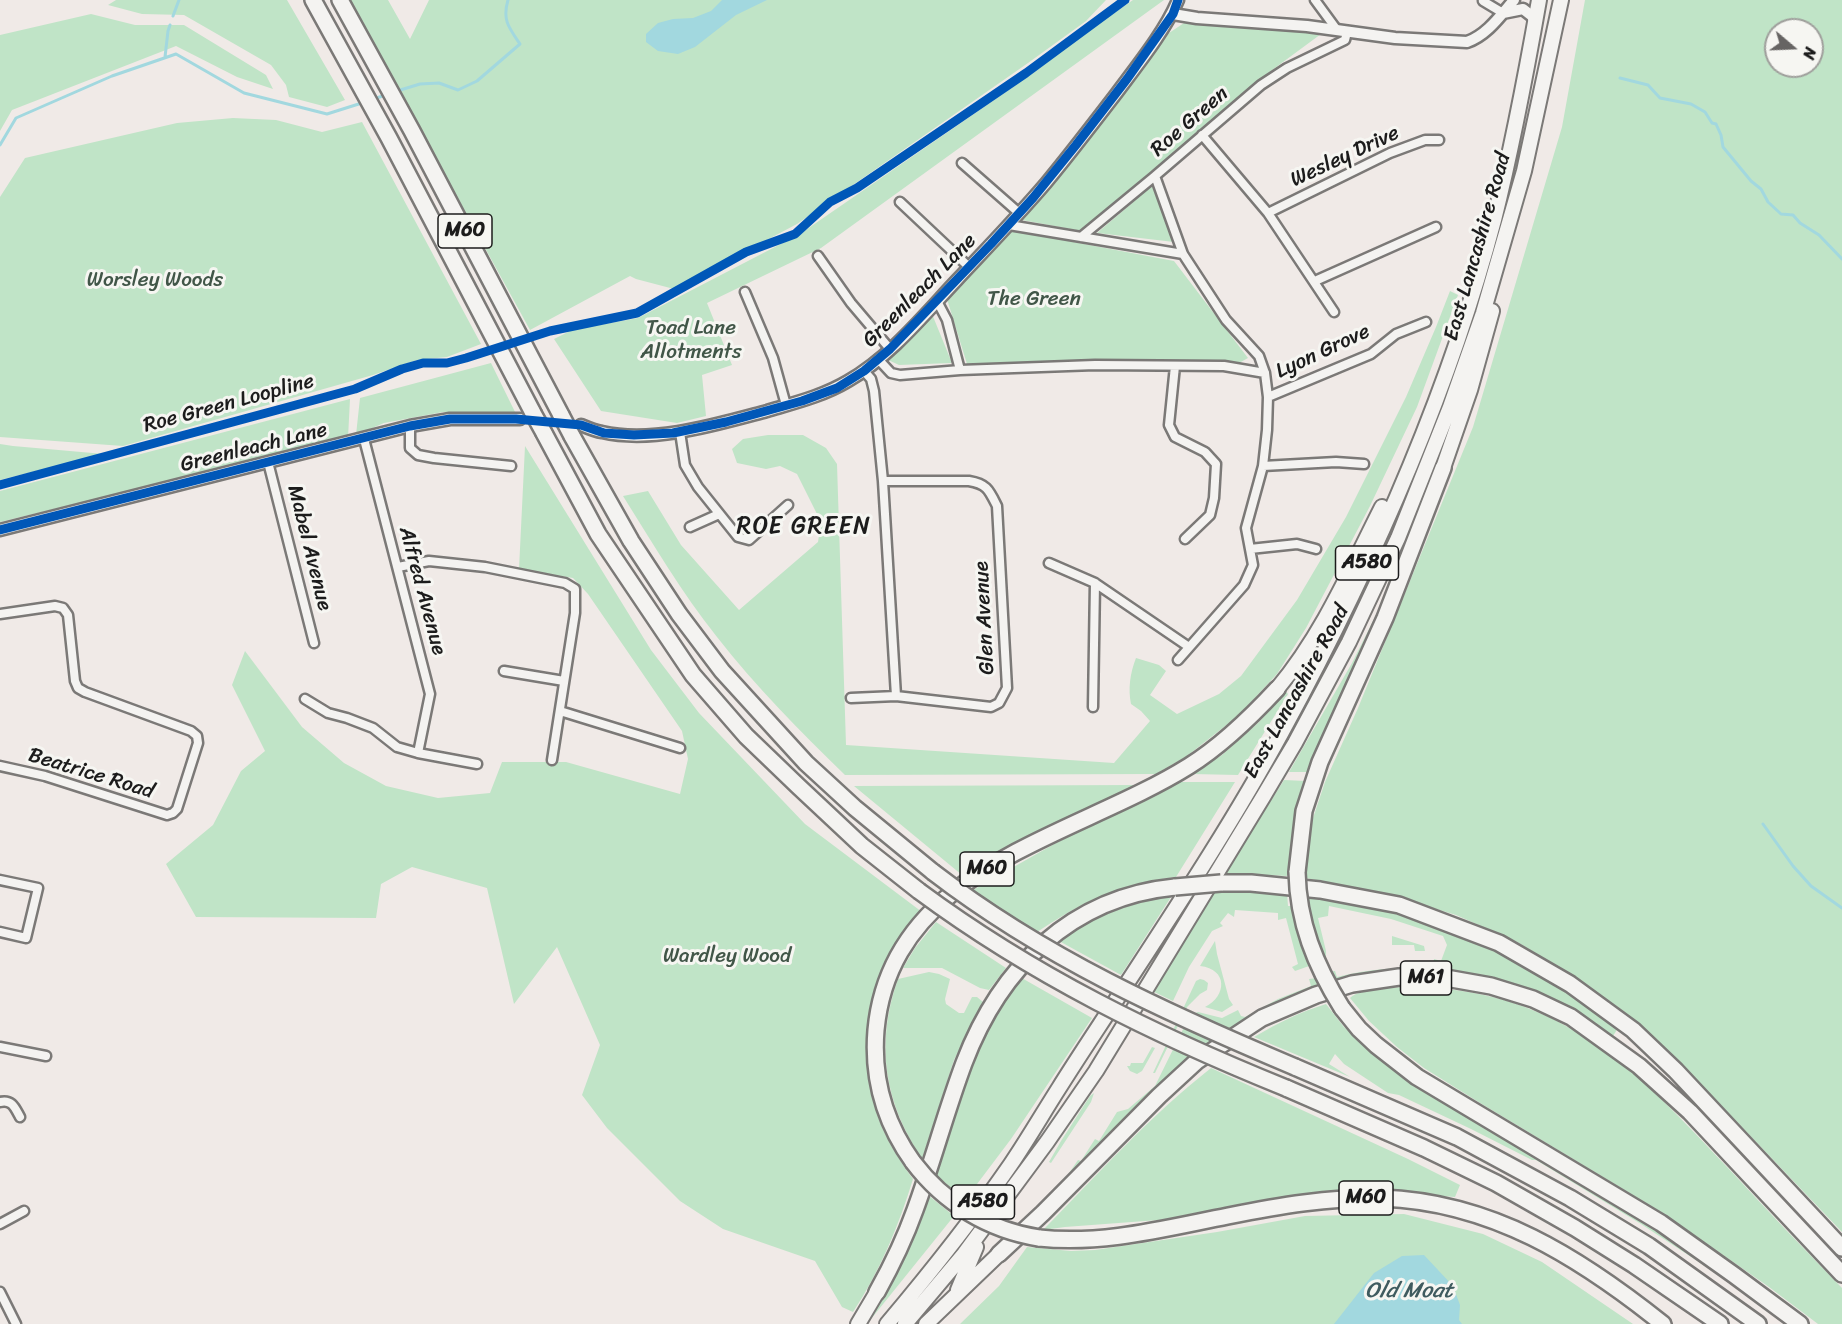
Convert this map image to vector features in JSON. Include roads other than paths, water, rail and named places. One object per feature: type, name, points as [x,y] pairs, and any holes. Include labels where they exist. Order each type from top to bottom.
[{"type":"highway","name":"M60","points":[[313,0],[390,138],[501,353],[526,416],[544,433],[598,534],[693,675],[746,736],[861,846],[980,934],[1073,990],[1187,1046],[1424,1148],[1496,1183],[1634,1265],[1720,1324]]},
{"type":"highway","name":"M60","points":[[340,0],[412,131],[561,415],[576,431],[631,541],[679,614],[722,671],[806,763],[855,808],[933,872],[1003,921],[1092,975],[1204,1029],[1457,1137],[1570,1198],[1649,1246],[1758,1324]]},
{"type":"highway","name":"East Lancashire Road","points":[[887,1324],[1014,1160],[1218,840],[1280,735],[1333,634],[1380,533],[1427,420],[1467,309],[1493,221],[1518,111],[1539,0]]},
{"type":"highway","name":"East Lancashire Road","points":[[905,1324],[982,1231],[1102,1063],[1268,788],[1344,653],[1398,538],[1436,443],[1483,313],[1524,171],[1561,0]]},
{"type":"highway","points":[[1500,256],[1497,287],[1482,348],[1467,400],[1443,468],[1386,618],[1320,762],[1304,811],[1297,872],[1299,898],[1308,940],[1319,967],[1342,1008],[1376,1046],[1418,1077],[1661,1223],[1800,1324]]},
{"type":"highway","points":[[1277,689],[1328,616],[1427,420]]},
{"type":"highway","name":"M60","points":[[1277,689],[1224,740],[1189,766],[973,876],[943,899],[916,929],[901,950],[886,986],[878,1017],[875,1048],[877,1077],[883,1103],[893,1129],[913,1162],[939,1191],[966,1211],[999,1228],[1039,1238],[1069,1240],[1107,1238],[1319,1201],[1382,1198],[1455,1208],[1501,1222],[1547,1245],[1602,1279],[1663,1324]]},
{"type":"highway","points":[[858,1324],[877,1292],[908,1229],[965,1062],[986,1016],[1025,960],[1051,936],[1082,915],[1125,897],[1144,891],[1221,883],[1320,890],[1399,905],[1499,942],[1570,984],[1634,1030],[1676,1071],[1842,1248]]},
{"type":"highway","name":"M61","points":[[999,1254],[1044,1213],[1159,1096],[1197,1061],[1262,1018],[1316,995],[1352,984],[1400,977],[1446,978],[1491,986],[1533,999],[1571,1017],[1639,1066],[1690,1112],[1842,1274]]},
{"type":"highway","points":[[955,1295],[982,1231]]},
{"type":"highway","points":[[927,1324],[999,1254]]},
{"type":"street","name":"Greenleach Lane","points":[[576,431],[634,435],[680,432],[718,424],[837,388],[864,370],[890,349],[937,302],[1009,225],[1127,79],[1173,14],[1178,0]]},
{"type":"street","points":[[1315,0],[1342,31]]},
{"type":"street","points":[[1483,0],[1503,13],[1523,9],[1532,16],[1535,23]]},
{"type":"street","points":[[1173,14],[1197,18],[1298,25],[1395,38],[1467,42],[1474,40],[1490,28],[1514,0]]},
{"type":"street","name":"Roe Green","points":[[1178,660],[1244,585],[1253,565],[1246,528],[1263,466],[1268,430],[1268,398],[1265,373],[1258,356],[1226,320],[1183,254],[1155,176],[1261,85],[1287,68],[1345,39],[1342,31]]},
{"type":"street","points":[[1202,135],[1268,213],[1334,312]]},
{"type":"street","name":"Wesley Drive","points":[[1268,213],[1390,153],[1425,140],[1439,140]]},
{"type":"street","points":[[962,163],[1019,213]]},
{"type":"street","points":[[1081,237],[1155,176]]},
{"type":"street","points":[[900,202],[969,267]]},
{"type":"street","points":[[1009,225],[1183,254]]},
{"type":"street","points":[[1315,281],[1436,227]]},
{"type":"street","points":[[818,256],[850,303],[890,349]]},
{"type":"street","points":[[745,292],[773,358],[786,405]]},
{"type":"street","points":[[937,302],[945,312],[960,370]]},
{"type":"street","name":"Lyon Grove","points":[[1268,398],[1371,354],[1396,334],[1426,322]]},
{"type":"street","points":[[878,359],[891,373],[900,375],[960,370],[1095,365],[1224,366],[1265,373]]},
{"type":"street","points":[[1175,366],[1169,425],[1175,437],[1205,452],[1216,464],[1214,498],[1210,515],[1185,539]]},
{"type":"street","points":[[864,370],[871,379],[874,391],[883,481],[896,696]]},
{"type":"street","name":"Greenleach Lane","points":[[0,530],[410,426],[450,419],[526,416]]},
{"type":"street","points":[[410,426],[410,448],[418,455],[511,465]]},
{"type":"street","points":[[680,432],[686,465],[698,487],[738,537],[749,540],[788,505]]},
{"type":"street","name":"Alfred Avenue","points":[[364,439],[430,694],[418,753]]},
{"type":"street","name":"Mabel Avenue","points":[[268,462],[314,643]]},
{"type":"street","points":[[1263,466],[1336,462],[1364,464]]},
{"type":"street","name":"Glen Avenue","points":[[851,698],[896,696],[991,707],[999,703],[1007,688],[997,506],[982,483],[883,481]]},
{"type":"street","points":[[690,527],[719,514]]},
{"type":"street","points":[[1250,549],[1297,544],[1316,549]]},
{"type":"street","points":[[398,567],[429,561],[485,567],[565,583],[575,589],[574,613],[552,760]]},
{"type":"street","points":[[1048,563],[1095,583],[1189,647]]},
{"type":"street","points":[[1093,707],[1095,583]]},
{"type":"street","name":"Beatrice Road","points":[[0,614],[55,606],[63,608],[68,615],[75,681],[78,688],[191,731],[198,740],[177,809],[167,815],[45,776],[0,766]]},
{"type":"street","points":[[504,671],[564,681]]},
{"type":"street","points":[[305,699],[328,714],[374,728],[397,747],[477,764]]},
{"type":"street","points":[[560,711],[680,748]]},
{"type":"street","points":[[0,880],[38,888],[26,938],[0,932]]},
{"type":"street","points":[[0,1047],[35,1050],[46,1056]]},
{"type":"street","points":[[0,1102],[13,1104],[20,1117]]},
{"type":"street","points":[[0,1224],[24,1211]]},
{"type":"street","points":[[0,1292],[16,1324]]},
{"type":"water","points":[[722,0],[767,0],[736,15],[695,47],[678,54],[658,51],[646,42],[646,34],[658,23],[673,19],[693,18],[711,11]]},
{"type":"water","name":"Old Moat","points":[[1424,1255],[1453,1286],[1460,1305],[1459,1320],[1462,1324],[1334,1324],[1374,1273],[1402,1256]]},
{"type":"waterway","points":[[173,16],[179,0]]},
{"type":"waterway","points":[[397,91],[420,84],[439,83],[458,90],[477,81],[520,44],[506,18],[508,0]]},
{"type":"waterway","points":[[165,57],[170,25]]},
{"type":"waterway","points":[[0,145],[16,118],[112,76],[176,54],[244,93],[327,114],[365,102]]},
{"type":"waterway","points":[[1620,78],[1648,85],[1660,98],[1691,104],[1705,112],[1712,123],[1716,124],[1723,147],[1751,181],[1761,189],[1768,202],[1781,214],[1793,215],[1800,223],[1819,235],[1842,259]]},
{"type":"waterway","points":[[374,99],[388,94]]},
{"type":"waterway","points":[[1763,824],[1793,866],[1811,886],[1842,908]]},
{"type":"tunnel","points":[[520,419],[570,424]]},
{"type":"district","name":"ROE GREEN","points":[[804,527]]},
{"type":"park label","name":"Worsley Woods","points":[[155,281]]},
{"type":"park label","name":"The Green","points":[[1034,300]]},
{"type":"park label","name":"Toad Lane Allotments","points":[[691,341]]},
{"type":"park label","name":"Wardley Wood","points":[[727,957]]}]
